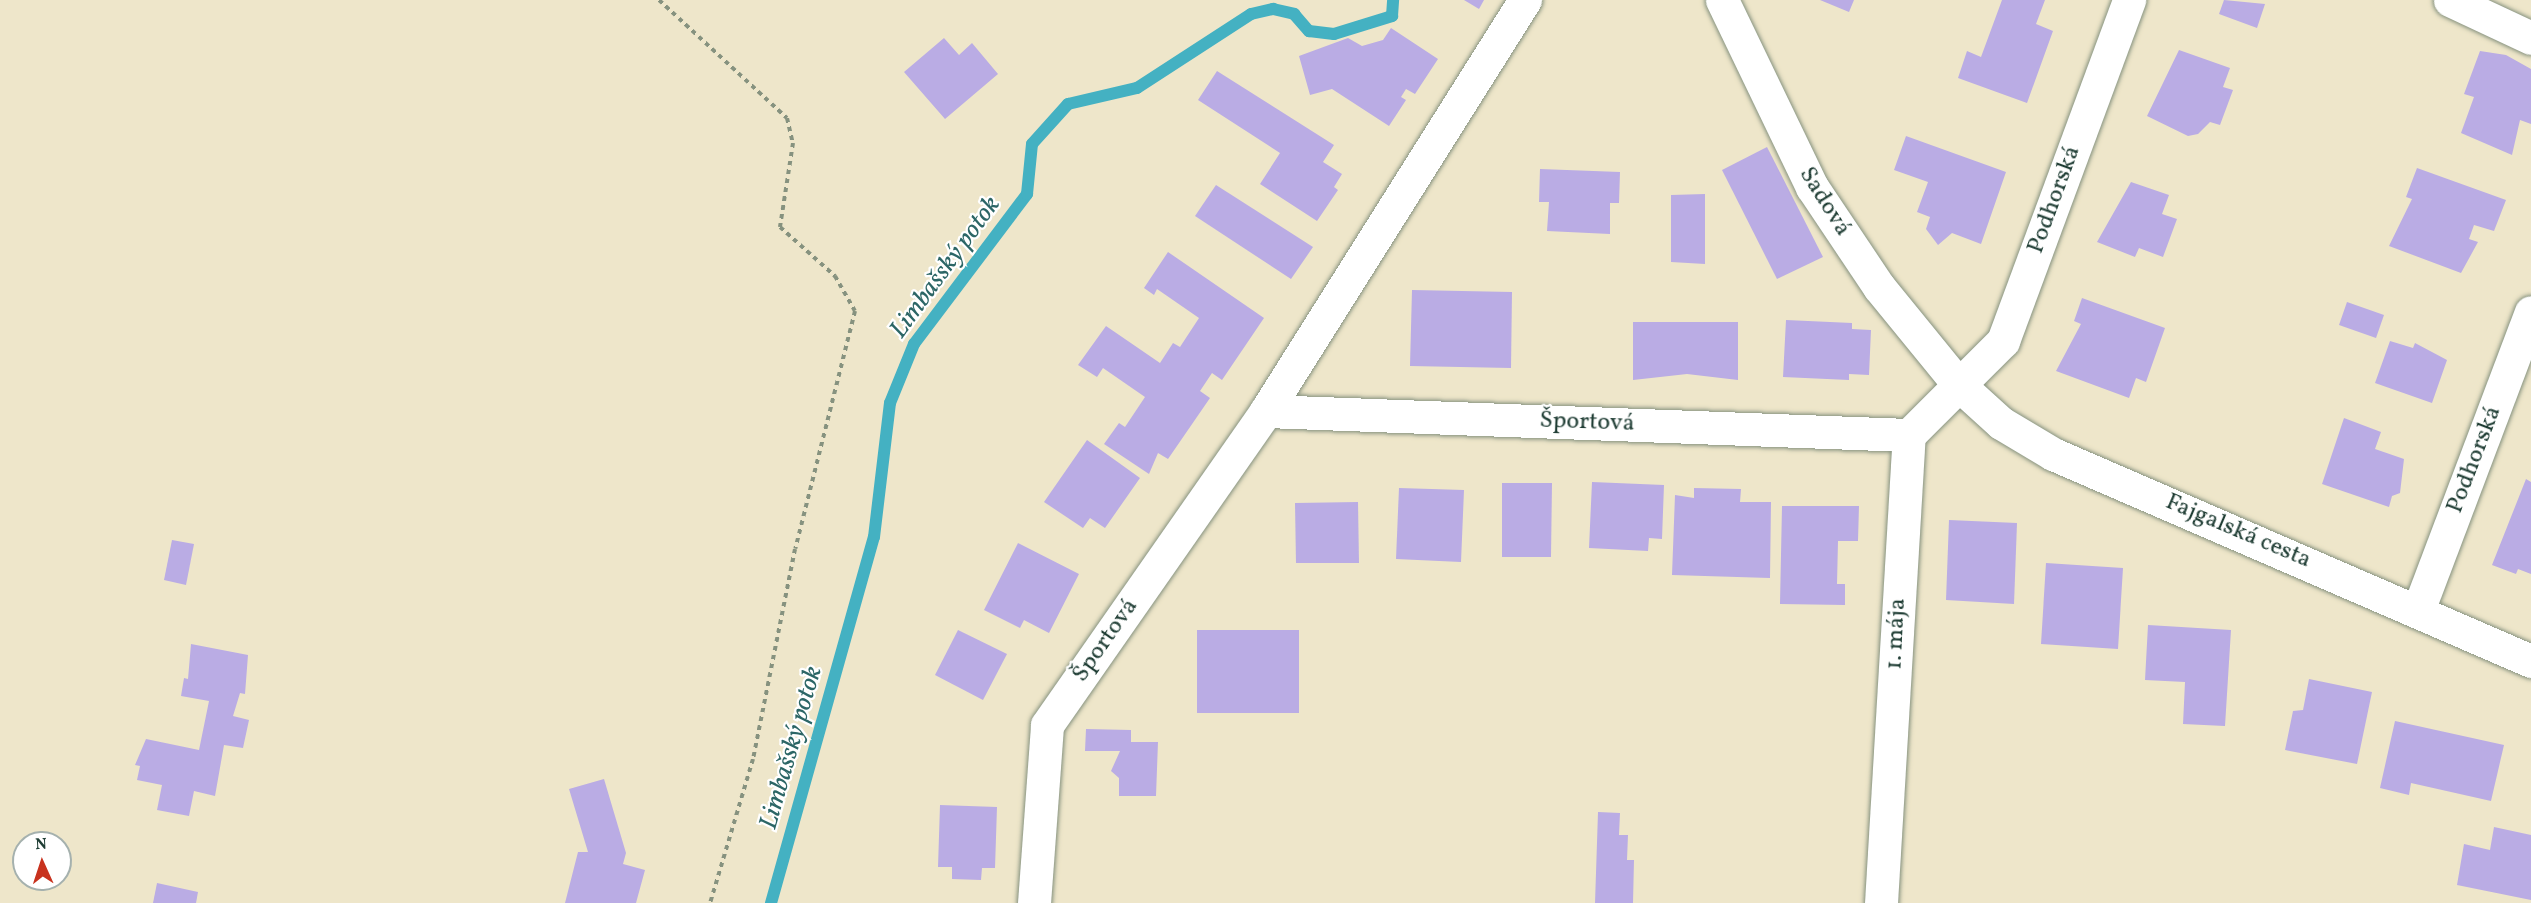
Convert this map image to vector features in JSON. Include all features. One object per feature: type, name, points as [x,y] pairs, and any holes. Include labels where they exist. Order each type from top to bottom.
[{"type":"street","name":"Športová","points":[[1034,903],[1047,725],[1266,411],[1525,0]]},
{"type":"street","name":"Sadová","points":[[1722,0],[1812,187],[1879,287],[1958,384]]},
{"type":"street","name":"Podhorská","points":[[1958,384],[2004,341],[2129,0]]},
{"type":"street","points":[[2450,0],[2531,38]]},
{"type":"street","name":"Podhorská","points":[[2419,608],[2531,312]]},
{"type":"street","points":[[1909,435],[1958,384]]},
{"type":"street","name":"Fajgalská cesta","points":[[1958,384],[2001,423],[2053,454],[2419,608],[2531,661]]},
{"type":"street","name":"Športová","points":[[1266,411],[1909,435]]},
{"type":"street","name":"1. mája","points":[[1881,903],[1909,435]]},
{"type":"path","points":[[659,0],[787,118],[793,143],[780,227],[836,276],[855,311],[795,549],[753,759],[710,903]]},
{"type":"building","points":[[1464,0],[1484,0],[1479,9]]},
{"type":"building","points":[[1820,0],[1854,0],[1849,12]]},
{"type":"building","points":[[2002,0],[2045,0],[2036,24],[2053,31],[2027,103],[1958,78],[1967,51],[1981,57]]},
{"type":"building","points":[[2224,0],[2265,4],[2257,28],[2219,14]]},
{"type":"building","points":[[1391,28],[1438,59],[1415,94],[1406,89],[1401,97],[1406,100],[1389,126],[1332,89],[1310,95],[1299,56],[1348,38],[1362,46],[1383,40]]},
{"type":"building","points":[[944,38],[959,55],[972,43],[998,74],[945,119],[904,72]]},
{"type":"building","points":[[2179,50],[2230,68],[2223,87],[2233,90],[2220,125],[2210,122],[2198,134],[2188,136],[2147,116]]},
{"type":"building","points":[[2480,51],[2506,55],[2531,69],[2531,124],[2520,120],[2512,155],[2461,133],[2474,97],[2464,94]]},
{"type":"building","points":[[1217,71],[1334,145],[1323,162],[1342,174],[1334,187],[1338,190],[1317,221],[1260,184],[1280,153],[1198,100]]},
{"type":"building","points":[[1906,136],[2006,172],[1981,244],[1952,233],[1938,245],[1926,229],[1930,217],[1917,212],[1928,182],[1894,170]]},
{"type":"building","points":[[1767,147],[1823,257],[1777,279],[1722,170]]},
{"type":"building","points":[[2417,168],[2506,200],[2494,231],[2474,225],[2469,239],[2478,242],[2461,273],[2389,246],[2412,199],[2406,197]]},
{"type":"building","points":[[1540,169],[1620,172],[1619,203],[1610,203],[1610,234],[1547,231],[1549,202],[1539,202]]},
{"type":"building","points":[[2131,182],[2169,195],[2162,214],[2177,219],[2163,257],[2139,248],[2135,257],[2097,242]]},
{"type":"building","points":[[1216,185],[1313,247],[1291,279],[1195,216]]},
{"type":"building","points":[[1705,194],[1705,264],[1671,262],[1671,195]]},
{"type":"building","points":[[1168,252],[1264,318],[1222,380],[1212,373],[1200,391],[1210,398],[1168,459],[1158,453],[1149,474],[1104,444],[1119,423],[1125,427],[1145,397],[1103,368],[1097,377],[1078,365],[1106,326],[1160,363],[1173,343],[1180,347],[1199,318],[1157,289],[1154,295],[1144,288]]},
{"type":"building","points":[[1412,290],[1512,292],[1511,368],[1410,366]]},
{"type":"building","points":[[2082,298],[2165,328],[2146,382],[2136,378],[2129,398],[2056,371],[2081,324],[2074,321]]},
{"type":"building","points":[[2347,302],[2384,315],[2376,338],[2339,325]]},
{"type":"building","points":[[1786,320],[1852,323],[1852,329],[1871,330],[1869,375],[1849,374],[1849,380],[1783,377]]},
{"type":"building","points":[[1633,322],[1738,322],[1738,380],[1687,374],[1633,380]]},
{"type":"building","points":[[2390,341],[2413,348],[2415,343],[2447,360],[2432,403],[2375,383]]},
{"type":"building","points":[[2344,418],[2381,432],[2375,449],[2404,459],[2400,493],[2392,496],[2389,507],[2322,484]]},
{"type":"building","points":[[1087,440],[1140,478],[1105,528],[1090,518],[1083,528],[1044,502]]},
{"type":"building","points":[[2526,479],[2531,482],[2531,574],[2518,569],[2516,574],[2492,565]]},
{"type":"building","points":[[1592,482],[1664,485],[1662,539],[1649,538],[1648,551],[1589,548]]},
{"type":"building","points":[[1502,483],[1552,483],[1551,557],[1502,557]]},
{"type":"building","points":[[1399,488],[1464,490],[1461,562],[1396,559]]},
{"type":"building","points":[[1694,488],[1741,489],[1740,502],[1771,502],[1770,578],[1672,575],[1675,495],[1694,498]]},
{"type":"building","points":[[1358,502],[1359,563],[1296,563],[1295,503]]},
{"type":"building","points":[[1782,506],[1859,506],[1858,541],[1838,541],[1837,584],[1845,584],[1845,605],[1780,604]]},
{"type":"building","points":[[1949,520],[2017,523],[2014,604],[1946,600]]},
{"type":"building","points":[[172,540],[194,544],[186,585],[164,580]]},
{"type":"building","points":[[1018,543],[1079,574],[1049,633],[1024,620],[1020,628],[984,610]]},
{"type":"building","points":[[2046,563],[2123,568],[2118,649],[2041,644]]},
{"type":"building","points":[[2148,625],[2231,630],[2225,726],[2183,724],[2185,682],[2145,680]]},
{"type":"building","points":[[958,630],[1007,654],[983,700],[935,675]]},
{"type":"building","points":[[1197,630],[1299,630],[1299,713],[1197,713]]},
{"type":"building","points":[[191,644],[248,655],[245,694],[240,693],[233,716],[249,720],[243,748],[224,745],[215,796],[194,791],[189,816],[157,810],[162,785],[137,780],[140,766],[135,765],[146,739],[199,750],[209,701],[181,696],[184,678],[188,679]]},
{"type":"building","points":[[2309,679],[2372,692],[2357,764],[2285,750],[2293,711],[2303,710]]},
{"type":"building","points":[[2395,721],[2504,745],[2491,801],[2411,783],[2409,795],[2380,788]]},
{"type":"building","points":[[1086,729],[1131,730],[1131,742],[1158,742],[1156,796],[1119,796],[1119,778],[1111,771],[1120,751],[1085,751]]},
{"type":"building","points":[[604,779],[626,853],[623,864],[645,870],[636,903],[565,903],[578,852],[588,852],[569,789]]},
{"type":"building","points":[[940,805],[997,807],[995,868],[982,868],[981,880],[952,879],[952,867],[938,867]]},
{"type":"building","points":[[1598,812],[1620,813],[1619,835],[1628,835],[1627,860],[1634,860],[1633,903],[1595,903]]},
{"type":"building","points":[[2494,827],[2531,835],[2531,900],[2457,885],[2464,844],[2490,850]]},
{"type":"building","points":[[157,883],[198,892],[196,903],[153,903]]},
{"type":"waterway","name":"Limbašský potok","points":[[771,903],[874,537],[890,403],[914,344],[1027,194],[1032,144],[1068,104],[1137,88],[1251,14],[1273,9],[1294,14],[1309,31],[1334,34],[1392,16],[1393,0]]}]
